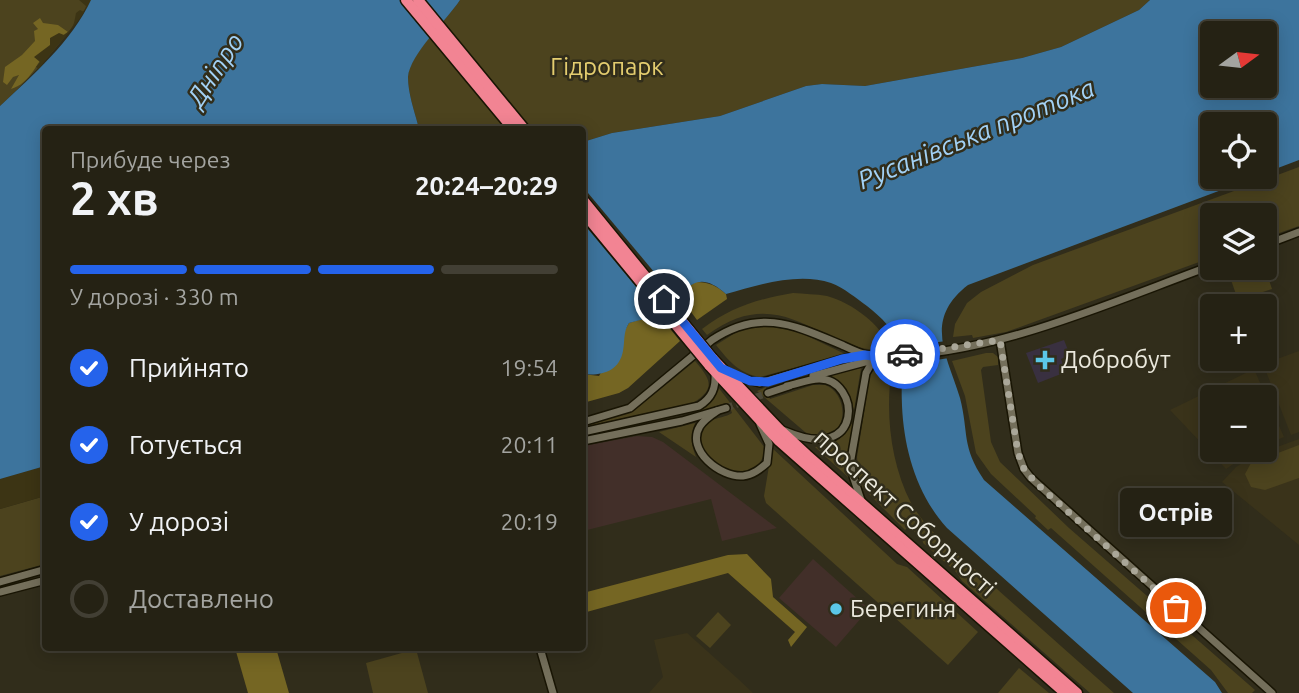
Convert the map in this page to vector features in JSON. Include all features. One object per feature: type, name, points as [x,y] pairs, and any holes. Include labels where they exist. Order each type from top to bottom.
[{"type":"highway","points":[[406,0],[511,126]]},
{"type":"highway","points":[[418,0],[522,126]]},
{"type":"highway","points":[[586,204],[714,366]]},
{"type":"highway","points":[[586,216],[714,366]]},
{"type":"highway","name":"проспект Соборності","points":[[714,366],[757,418],[797,458],[1065,693]]},
{"type":"highway","name":"проспект Соборності","points":[[714,366],[779,429],[1077,693]]},
{"type":"main road","points":[[1277,240],[1299,232]]},
{"type":"main road","points":[[768,393],[832,370],[879,358],[1000,340],[1200,270]]},
{"type":"main road","points":[[586,421],[630,408],[712,340],[738,326],[777,322],[799,327],[865,355],[879,358]]},
{"type":"main road","points":[[1000,340],[1018,453],[1024,469],[1272,693]]},
{"type":"main road","points":[[714,366],[740,378],[760,383],[865,355]]},
{"type":"main road","points":[[863,504],[852,473],[851,459],[866,373],[879,358]]},
{"type":"main road","points":[[586,431],[699,406],[712,394],[716,384],[714,366]]},
{"type":"main road","points":[[779,429],[819,441],[841,432],[848,421],[847,399],[830,381],[820,379],[787,386]]},
{"type":"main road","points":[[586,440],[637,432],[726,408]]},
{"type":"main road","points":[[717,411],[701,425],[697,443],[699,450],[720,471],[741,476],[751,474],[767,463],[769,444],[757,418]]},
{"type":"main road","points":[[0,582],[42,570]]},
{"type":"main road","points":[[0,592],[42,581]]},
{"type":"main road","points":[[541,651],[553,693]]},
{"type":"shaded area","points":[[40,18],[43,23],[58,25],[68,32],[49,47],[23,82],[11,89],[19,75],[13,77],[7,85],[3,82],[5,67],[35,41],[34,31],[38,29],[33,23]]},
{"type":"shaded area","points":[[696,282],[716,287],[726,294],[727,299],[697,320],[680,297],[687,287]]},
{"type":"shaded area","points":[[658,314],[680,341],[628,388],[586,402],[586,374],[599,376],[629,323]]},
{"type":"shaded area","name":"Добробут","points":[[1064,340],[1070,355],[1061,359],[1066,372],[1038,383],[1026,353]]},
{"type":"shaded area","points":[[1299,351],[1299,432],[1291,435],[1277,400],[1277,385],[1271,385],[1266,371],[1277,371],[1277,359]]},
{"type":"shaded area","points":[[1255,371],[1261,385],[1221,385]]},
{"type":"shaded area","points":[[1200,395],[1200,442],[1170,410]]},
{"type":"shaded area","points":[[1277,421],[1284,437],[1277,440]]},
{"type":"shaded area","points":[[637,436],[652,437],[663,442],[777,528],[722,541],[711,499],[586,530],[586,445]]},
{"type":"shaded area","points":[[1299,439],[1299,545],[1222,482],[1244,462],[1277,462],[1277,447]]},
{"type":"shaded area","points":[[1219,462],[1236,462],[1226,469]]},
{"type":"shaded area","points":[[747,554],[771,579],[773,597],[807,627],[791,647],[788,640],[795,632],[728,573],[586,612],[586,592],[728,555]]},
{"type":"shaded area","points":[[813,559],[869,609],[836,647],[779,598]]},
{"type":"shaded area","points":[[687,633],[753,693],[649,693],[663,677],[654,640]]},
{"type":"shaded area","points":[[236,651],[277,651],[289,693],[248,693]]},
{"type":"green space","points":[[0,0],[91,0],[49,56],[0,106]]},
{"type":"green space","name":"Гідропарк","points":[[460,0],[1150,0],[1139,10],[1061,47],[1022,58],[865,86],[806,86],[720,116],[612,133],[586,141],[586,126],[418,125],[408,77],[421,48]]},
{"type":"green space","points":[[1299,167],[1299,226],[1277,234],[1277,203],[1201,203],[1239,189],[1277,189],[1277,175]]},
{"type":"green space","points":[[1200,203],[1200,262],[1006,332],[973,338],[972,335],[953,337],[955,324],[967,303],[981,292],[1033,265]]},
{"type":"green space","points":[[1231,280],[1269,280],[1272,289],[1257,294],[1236,294]]},
{"type":"green space","points":[[793,293],[827,296],[846,304],[873,323],[891,349],[867,349],[846,343],[783,316],[760,314],[735,319],[707,335],[702,329],[745,305]]},
{"type":"green space","points":[[768,326],[799,332],[845,354],[760,377],[740,369],[716,345],[740,330]]},
{"type":"green space","points":[[993,353],[998,357],[998,365],[983,367],[981,370],[991,442],[1000,462],[1069,528],[1255,690],[1252,693],[1228,693],[1211,670],[1051,528],[1048,530],[991,474],[976,453],[965,396],[952,361]]},
{"type":"green space","points":[[695,361],[709,383],[706,393],[693,403],[586,426],[636,409]]},
{"type":"green space","points":[[892,367],[889,419],[894,454],[904,487],[918,514],[945,544],[1114,693],[1090,693],[962,581],[956,572],[923,543],[922,537],[908,527],[905,530],[862,487],[857,457],[870,375],[874,370]]},
{"type":"green space","points":[[861,368],[854,410],[845,390],[828,375]]},
{"type":"green space","points":[[813,385],[831,388],[840,399],[842,413],[839,427],[834,432],[812,438],[757,391],[766,387],[770,399]]},
{"type":"green space","points":[[718,387],[765,448],[760,463],[750,471],[738,472],[725,468],[704,450],[700,439],[705,424],[732,413],[726,403],[699,412],[713,399]]},
{"type":"green space","points":[[853,422],[847,456],[849,478],[815,447],[837,440]]},
{"type":"green space","points":[[695,423],[692,440],[696,457],[659,432]]},
{"type":"green space","points":[[1299,445],[1299,478],[1265,490],[1251,487],[1245,474],[1251,463],[1277,462],[1277,453]]},
{"type":"green space","points":[[772,448],[897,564],[907,567],[978,632],[948,665],[766,503],[764,496]]},
{"type":"green space","points":[[42,497],[42,565],[0,576],[0,509]]},
{"type":"green space","points":[[718,612],[731,625],[710,648],[696,636]]},
{"type":"green space","points":[[417,651],[428,693],[373,693],[366,663]]},
{"type":"green space","points":[[1019,668],[1049,693],[998,693]]},
{"type":"sand","points":[[79,0],[91,0],[80,19],[39,69],[36,67],[40,62],[34,57],[50,45],[50,38],[59,33],[64,35],[72,28],[76,13],[80,10],[84,12],[86,6]]},
{"type":"sand","points":[[42,467],[42,497],[0,509],[0,479]]},
{"type":"water","name":"Дніпро","points":[[91,0],[460,0],[422,48],[410,68],[410,95],[418,125],[422,126],[42,126],[42,467],[0,479],[0,106],[63,43]]},
{"type":"water","name":"Русанівська протока","points":[[1150,0],[1299,0],[1299,160],[1277,168],[1277,112],[1200,112],[1200,189],[1224,189],[968,285],[954,298],[942,325],[945,353],[960,398],[969,448],[984,480],[1215,682],[1222,693],[1133,693],[947,528],[920,486],[909,455],[903,423],[901,362],[897,341],[891,329],[877,315],[836,285],[818,280],[792,279],[726,294],[708,283],[694,284],[687,288],[670,312],[629,323],[618,364],[603,373],[586,374],[586,141],[612,133],[720,116],[806,86],[865,86],[1022,58],[1061,47],[1139,10]]},
{"type":"pier","points":[[586,191],[680,303],[672,314],[662,318],[586,227]]},
{"type":"pier","points":[[946,341],[949,358],[898,366],[896,348]]},
{"type":"tunnel","points":[[726,408],[768,393]]},
{"type":"way so far","points":[[905,354],[1000,340],[1018,453],[1024,469],[1045,492],[1176,608]]},
{"type":"place","name":"Добробут","points":[[1045,360]]},
{"type":"place","name":"Острів","points":[[1176,608]]},
{"type":"place","name":"Берегиня","points":[[836,609]]},
{"type":"route","points":[[664,299],[721,368],[750,381],[768,382],[842,359],[865,355],[880,357],[905,354]]}]
